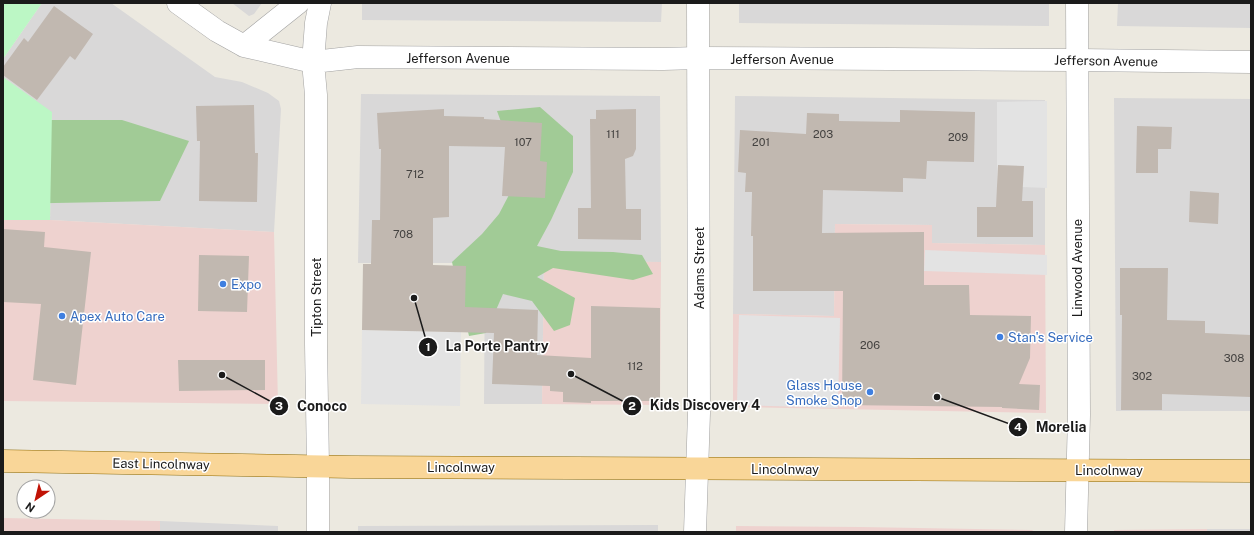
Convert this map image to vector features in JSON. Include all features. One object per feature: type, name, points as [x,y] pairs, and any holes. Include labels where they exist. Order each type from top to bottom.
[{"type":"main road","name":"East Lincolnway","points":[[3,461],[318,466]]},
{"type":"main road","name":"Lincolnway","points":[[318,466],[1251,471]]},
{"type":"street","name":"Jefferson Avenue","points":[[178,3],[217,30],[244,46],[313,62],[358,57],[1251,62]]},
{"type":"street","points":[[244,46],[298,3]]},
{"type":"street","name":"Tipton Street","points":[[318,532],[316,95],[313,62],[316,23],[320,3]]},
{"type":"street","name":"Adams Street","points":[[695,532],[699,412],[698,3]]},
{"type":"street","name":"Linwood Avenue","points":[[1076,532],[1079,415],[1078,3]]},
{"type":"shaded area","points":[[42,3],[111,3],[215,77],[242,82],[268,93],[279,101],[281,109],[274,232],[50,220],[52,113],[3,77],[3,59]]},
{"type":"shaded area","points":[[232,3],[262,3],[254,14],[249,16]]},
{"type":"shaded area","points":[[362,3],[662,3],[661,22],[362,20]]},
{"type":"shaded area","points":[[739,3],[1049,3],[1049,26],[739,23]]},
{"type":"shaded area","points":[[1118,3],[1251,3],[1251,28],[1117,26]]},
{"type":"shaded area","points":[[361,94],[660,96],[661,262],[544,261],[542,404],[484,404],[485,263],[358,263]]},
{"type":"shaded area","points":[[735,96],[1045,100],[1045,245],[932,243],[932,225],[835,224],[834,316],[733,314]]},
{"type":"shaded area","points":[[1114,98],[1251,99],[1251,411],[1116,411]]},
{"type":"shaded area","points":[[1047,101],[1047,188],[997,186],[997,102]]},
{"type":"shaded area","points":[[3,220],[50,220],[274,232],[278,404],[3,401]]},
{"type":"shaded area","points":[[835,224],[932,225],[932,243],[1045,245],[1046,413],[733,407],[733,314],[834,316]]},
{"type":"shaded area","points":[[925,250],[1047,255],[1047,275],[924,271]]},
{"type":"shaded area","points":[[544,261],[661,262],[660,405],[542,404]]},
{"type":"shaded area","points":[[739,315],[840,318],[838,408],[737,405]]},
{"type":"shaded area","points":[[362,330],[461,332],[460,406],[361,404]]},
{"type":"shaded area","points":[[3,518],[160,521],[160,532],[3,532]]},
{"type":"shaded area","points":[[160,521],[278,526],[278,532],[160,532]]},
{"type":"shaded area","points":[[658,525],[658,532],[358,532],[358,526]]},
{"type":"shaded area","points":[[736,526],[1032,530],[1035,532],[736,532]]},
{"type":"shaded area","points":[[1207,529],[1251,529],[1251,532],[1207,532]]},
{"type":"shaded area","points":[[1207,529],[1207,532],[1114,532],[1114,530]]},
{"type":"green space","points":[[3,3],[42,3],[3,59]]},
{"type":"green space","points":[[3,77],[52,112],[50,220],[3,220]]},
{"type":"green space","points":[[540,107],[573,136],[573,172],[551,220],[537,246],[561,251],[613,252],[642,255],[653,274],[633,280],[553,268],[537,277],[575,298],[570,325],[554,331],[532,301],[503,294],[486,333],[469,336],[452,262],[482,234],[499,214],[520,174],[497,111]]},
{"type":"green space","points":[[27,120],[122,120],[189,141],[160,201],[3,204],[3,132]]},
{"type":"building","points":[[54,6],[93,34],[75,60],[70,56],[37,100],[3,75],[3,67],[24,38],[28,42]]},
{"type":"building","points":[[254,105],[255,153],[258,153],[257,202],[199,201],[200,141],[197,141],[196,106]]},
{"type":"building","points":[[444,109],[444,116],[484,117],[484,119],[542,123],[540,161],[547,162],[545,198],[502,196],[505,147],[449,146],[449,217],[433,218],[433,265],[466,266],[465,307],[538,310],[537,355],[591,358],[591,306],[660,308],[660,401],[591,401],[591,403],[563,402],[563,392],[550,391],[550,386],[492,384],[494,333],[362,330],[363,264],[371,264],[372,220],[380,220],[381,149],[379,149],[377,113]]},
{"type":"building","points":[[636,109],[636,149],[633,156],[625,159],[626,209],[641,209],[641,240],[578,239],[578,208],[591,208],[590,119],[596,119],[596,110]]},
{"type":"building","points":[[900,110],[975,112],[974,162],[927,161],[926,179],[903,178],[903,192],[823,190],[822,233],[924,232],[924,285],[969,285],[970,315],[1031,316],[1030,358],[1019,384],[1040,385],[1039,410],[1002,407],[842,405],[843,291],[753,291],[753,236],[751,236],[752,192],[745,192],[746,173],[738,172],[740,130],[806,134],[807,113],[839,114],[839,121],[900,122]]},
{"type":"building","points":[[1137,126],[1172,127],[1171,149],[1158,149],[1158,173],[1136,173]]},
{"type":"building","points":[[998,165],[1024,166],[1022,201],[1033,201],[1033,237],[977,237],[977,207],[996,207]]},
{"type":"building","points":[[1190,191],[1219,193],[1218,224],[1189,222]]},
{"type":"building","name":"Apex Auto Care","points":[[3,229],[45,232],[44,247],[91,252],[76,385],[33,380],[41,304],[3,302]]},
{"type":"building","name":"Expo","points":[[199,255],[249,256],[247,312],[198,311]]},
{"type":"building","points":[[1120,268],[1168,268],[1167,320],[1205,321],[1205,333],[1251,335],[1251,397],[1162,394],[1162,410],[1121,410],[1122,315],[1120,315]]},
{"type":"building","points":[[178,360],[265,360],[265,390],[179,391]]},
{"type":"place","name":"Expo","points":[[223,284]]},
{"type":"place","name":"La Porte Pantry","points":[[414,298]]},
{"type":"place","name":"Apex Auto Care","points":[[62,316]]},
{"type":"place","name":"Stan's Service","points":[[1000,337]]},
{"type":"place","name":"Kids Discovery 4","points":[[571,374]]},
{"type":"place","name":"Conoco","points":[[222,375]]},
{"type":"place","name":"Glass House Smoke Shop","points":[[870,392]]},
{"type":"place","name":"Morelia","points":[[937,397]]}]
